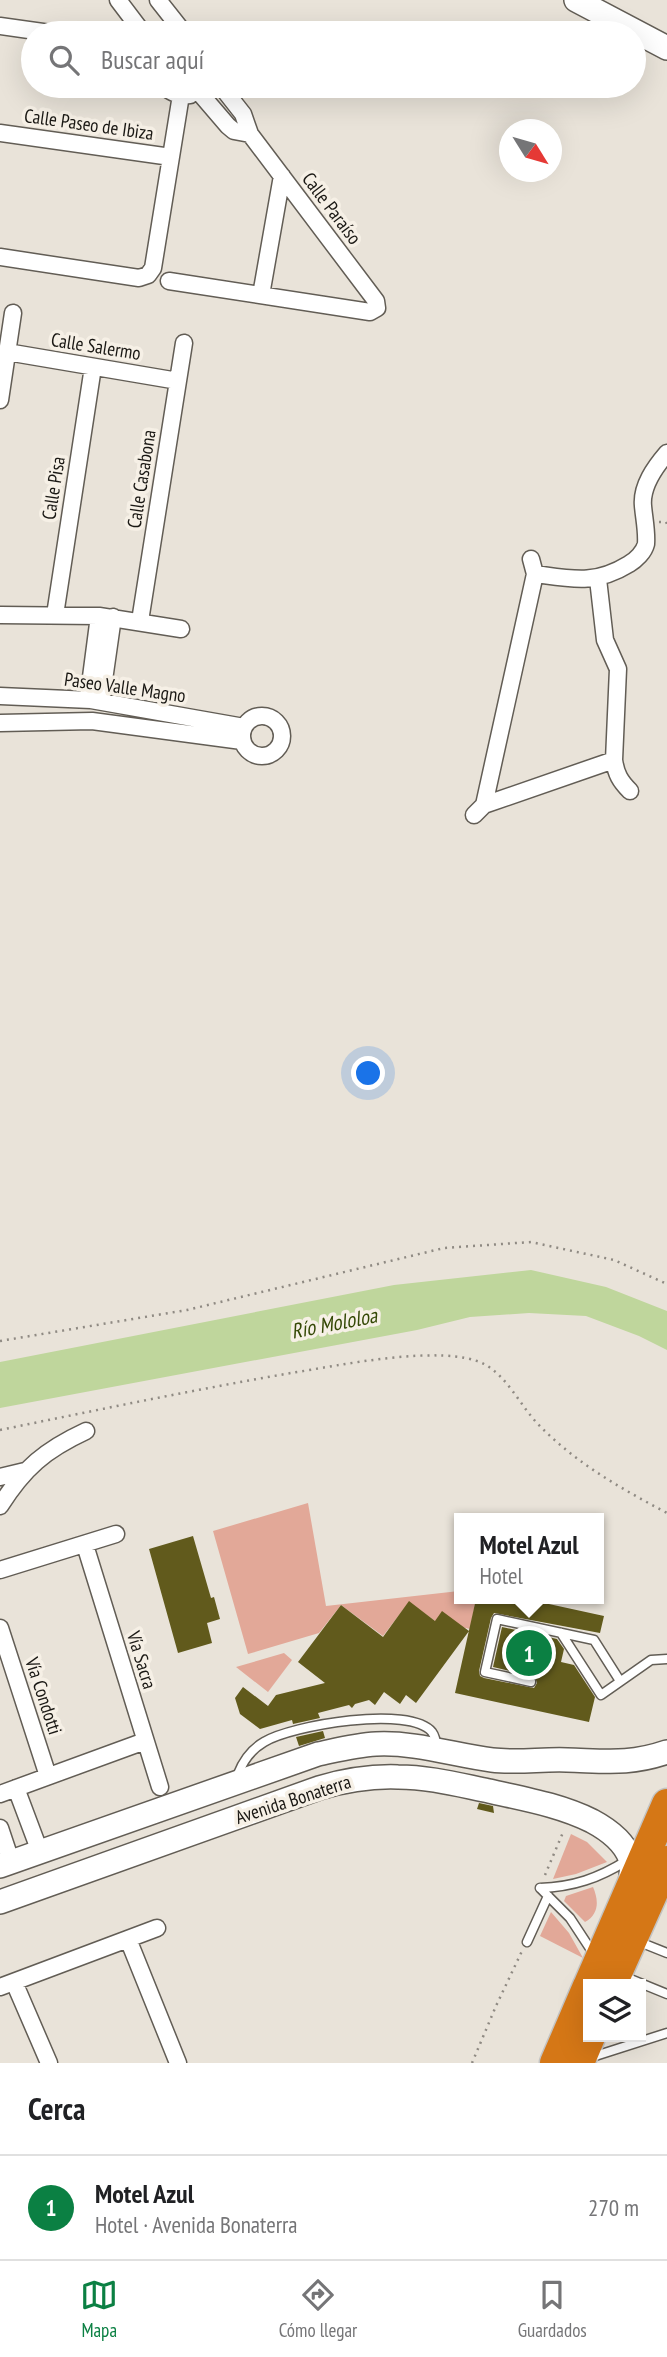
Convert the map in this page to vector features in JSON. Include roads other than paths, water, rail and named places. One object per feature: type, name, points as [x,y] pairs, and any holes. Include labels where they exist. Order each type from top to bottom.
[{"type":"highway","points":[[601,1979],[632,1938],[649,1855],[667,1804]]},
{"type":"highway","points":[[601,1979],[629,1891],[649,1855]]},
{"type":"highway","points":[[576,2056],[583,2034]]},
{"type":"street","points":[[118,0],[134,21]]},
{"type":"street","points":[[158,0],[175,21]]},
{"type":"street","points":[[576,0],[616,21]]},
{"type":"street","points":[[0,26],[21,29]]},
{"type":"street","points":[[646,37],[667,48]]},
{"type":"street","points":[[0,257],[139,278],[148,275],[153,268],[181,98]]},
{"type":"street","name":"Calle Paraíso","points":[[207,98],[234,131],[250,134]]},
{"type":"street","points":[[211,106],[217,98]]},
{"type":"street","name":"Calle Paraíso","points":[[231,98],[243,114],[250,134],[376,301],[377,308],[370,312],[261,295]]},
{"type":"street","name":"Calle Paseo de Ibiza","points":[[0,133],[172,157]]},
{"type":"street","points":[[169,281],[261,295],[282,176]]},
{"type":"street","points":[[0,400],[13,313]]},
{"type":"street","name":"Calle Casabona","points":[[140,621],[184,343]]},
{"type":"street","name":"Calle Salermo","points":[[7,352],[178,381]]},
{"type":"street","name":"Calle Pisa","points":[[55,615],[93,367]]},
{"type":"street","points":[[614,760],[479,810],[533,567],[576,580],[598,579],[634,561],[645,547],[646,530],[642,502],[647,481],[667,453]]},
{"type":"street","points":[[598,579],[605,640],[618,669],[615,771],[630,791]]},
{"type":"street","points":[[0,615],[106,617],[181,629]]},
{"type":"street","points":[[94,701],[106,617]]},
{"type":"street","name":"Paseo Valle Magno","points":[[0,696],[94,701],[243,734],[92,721],[0,723]]},
{"type":"street","points":[[0,1506],[24,1471],[40,1456],[86,1431]]},
{"type":"street","points":[[0,1477],[24,1471]]},
{"type":"street","points":[[0,1570],[116,1534]]},
{"type":"street","name":"Vía Sacra","points":[[85,1545],[160,1787]]},
{"type":"street","name":"Vía Condotti","points":[[0,1628],[48,1776]]},
{"type":"street","points":[[0,1794],[145,1741]]},
{"type":"street","name":"Avenida Bonaterra","points":[[6,1863],[317,1754],[377,1744],[507,1761],[562,1759],[625,1762],[640,1761],[667,1752]]},
{"type":"street","points":[[445,1752],[447,1782]]},
{"type":"street","name":"Avenida Bonaterra","points":[[0,1902],[347,1779],[401,1777],[447,1782],[531,1800],[569,1811],[609,1831],[622,1845],[649,1855]]},
{"type":"street","points":[[16,1788],[40,1852]]},
{"type":"street","points":[[0,1828],[6,1863]]},
{"type":"street","points":[[49,2063],[7,1985],[157,1928]]},
{"type":"street","points":[[128,1939],[178,2063]]},
{"type":"lane","points":[[531,1682],[485,1672],[497,1619],[594,1640],[620,1681]]},
{"type":"lane","points":[[561,1633],[601,1695],[651,1660],[667,1658]]},
{"type":"lane","points":[[237,1774],[244,1761],[265,1741],[302,1728],[341,1721],[406,1721],[423,1725],[445,1752]]},
{"type":"lane","points":[[601,1979],[592,1950],[583,1934],[540,1888],[579,1883],[649,1855]]},
{"type":"lane","points":[[527,1942],[548,1896]]},
{"type":"lane","points":[[632,1938],[667,1954]]},
{"type":"lane","points":[[646,1989],[667,1994]]},
{"type":"lane","points":[[576,2056],[667,2033]]},
{"type":"water","name":"Río Mololoa","points":[[531,1270],[606,1287],[667,1311],[667,1350],[586,1316],[529,1313],[470,1317],[417,1330],[0,1408],[0,1362],[394,1285]]},
{"type":"place","name":"Motel Azul","points":[[529,1653]]}]
